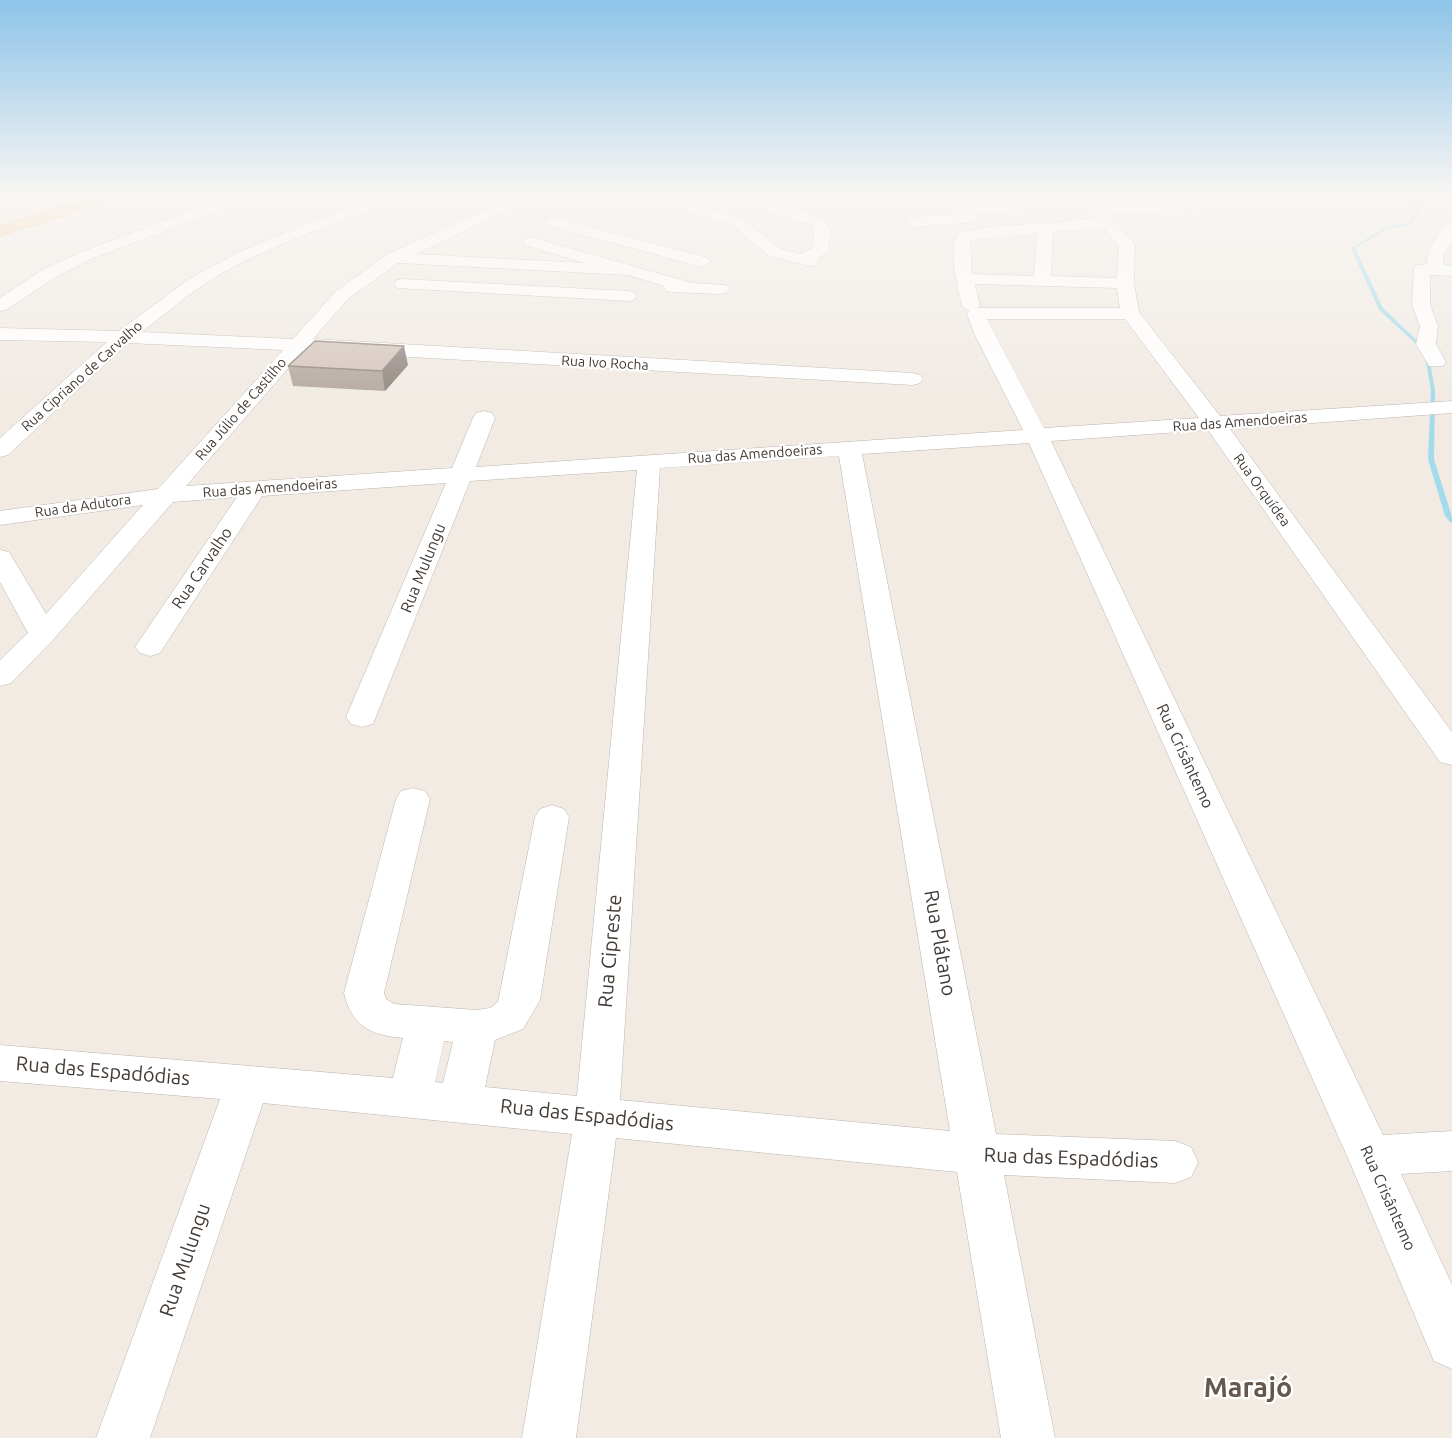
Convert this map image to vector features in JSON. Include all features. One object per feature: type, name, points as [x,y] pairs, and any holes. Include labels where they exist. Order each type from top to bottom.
[{"type":"street","points":[[0,306],[48,274],[68,264]]},
{"type":"street","name":"Rua Cipriano de Carvalho","points":[[0,450],[125,336],[195,283],[230,264]]},
{"type":"street","name":"Rua Júlio de Castilho","points":[[0,677],[43,634],[342,295],[385,264]]},
{"type":"street","points":[[510,264],[582,268],[699,294]]},
{"type":"street","points":[[582,268],[593,264]]},
{"type":"street","points":[[603,264],[633,281],[655,297],[699,294],[720,289]]},
{"type":"street","points":[[964,264],[964,279],[971,306]]},
{"type":"street","points":[[1042,281],[1043,264]]},
{"type":"street","points":[[964,279],[1042,281],[1127,298],[1127,264]]},
{"type":"street","points":[[1436,362],[1426,344],[1429,326],[1421,305],[1422,269],[1444,270]]},
{"type":"street","points":[[403,284],[633,281]]},
{"type":"street","points":[[342,295],[365,296]]},
{"type":"street","points":[[389,297],[527,304]]},
{"type":"street","name":"Rua Orquídea","points":[[1127,298],[1452,755]]},
{"type":"street","name":"Rua Crisântemo","points":[[1127,298],[976,314],[982,333],[1037,435],[1370,1156],[1452,1343]]},
{"type":"street","name":"Rua Ivo Rocha","points":[[0,334],[125,336],[913,379]]},
{"type":"street","name":"Rua das Amendoeiras","points":[[166,495],[1452,407]]},
{"type":"street","name":"Rua Mulungu","points":[[362,717],[484,418]]},
{"type":"street","name":"Rua Plátano","points":[[849,447],[1029,1438]]},
{"type":"street","name":"Rua Cipreste","points":[[549,1438],[597,1116],[649,462]]},
{"type":"street","name":"Rua Carvalho","points":[[150,647],[254,490]]},
{"type":"street","name":"Rua da Adutora","points":[[0,518],[166,495]]},
{"type":"street","points":[[0,558],[43,634]]},
{"type":"street","points":[[413,799],[364,993],[368,1008],[386,1020],[477,1027],[500,1023],[514,1014],[520,1000],[552,817]]},
{"type":"street","points":[[410,1098],[427,1024]]},
{"type":"street","points":[[460,1103],[477,1027]]},
{"type":"street","name":"Rua das Espadódias","points":[[0,1063],[410,1098],[978,1154],[1175,1162]]},
{"type":"street","name":"Rua Mulungu","points":[[123,1438],[248,1083]]},
{"type":"street","points":[[1370,1156],[1452,1150]]},
{"type":"building","points":[[315,341],[404,346],[382,371],[288,366]]},
{"type":"waterway","points":[[1360,264],[1381,309],[1426,351],[1433,390],[1431,459],[1448,516],[1452,521]]},
{"type":"district","name":"Marajó","points":[[1248,1388]]}]
